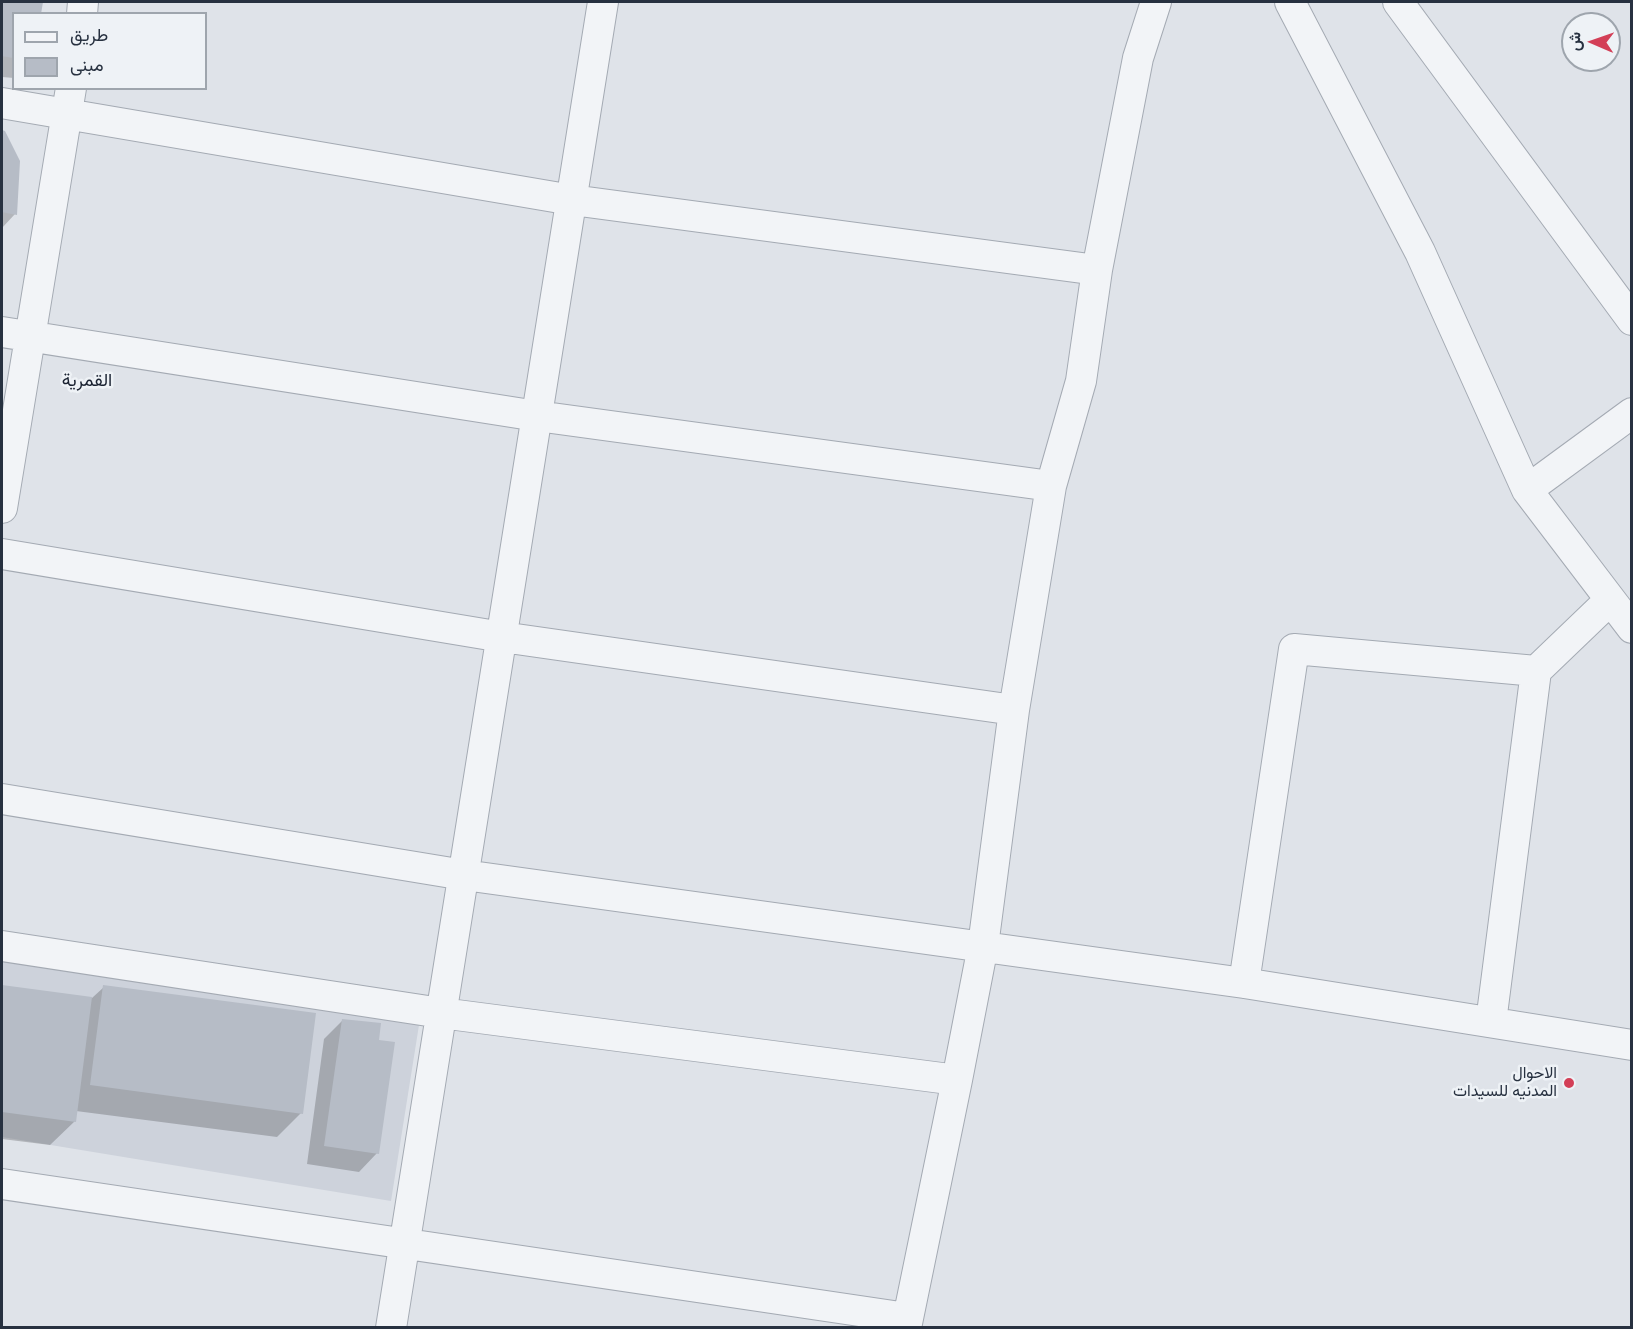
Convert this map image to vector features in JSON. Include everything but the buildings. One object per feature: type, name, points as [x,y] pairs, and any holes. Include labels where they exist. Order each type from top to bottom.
[{"type":"street","points":[[392,1328],[603,2]]},
{"type":"street","points":[[2,1184],[405,1244],[907,1323],[983,946],[1014,710],[1051,486],[1081,381],[1097,270],[1138,58],[1156,2]]},
{"type":"street","points":[[1290,2],[1420,252],[1527,489],[1632,628]]},
{"type":"street","points":[[1398,2],[1632,320]]},
{"type":"street","points":[[2,508],[16,335],[69,101]]},
{"type":"street","points":[[2,103],[69,101],[572,200],[1097,270]]},
{"type":"street","points":[[16,335],[537,416],[1051,486]]},
{"type":"street","points":[[1527,489],[1632,413]]},
{"type":"street","points":[[2,554],[502,637],[1014,710]]},
{"type":"street","points":[[1491,1022],[1536,671],[1610,600]]},
{"type":"street","points":[[1244,983],[1294,649],[1536,671]]},
{"type":"street","points":[[2,799],[464,875],[1244,983],[1632,1045]]},
{"type":"street","points":[[2,946],[441,1013],[957,1080]]},
{"type":"shaded area","points":[[2,960],[419,1025],[391,1201],[2,1137]]},
{"type":"place","name":"الاحوال المدنيه للسيدات","points":[[1569,1083]]},
{"type":"district","name":"القمرية","points":[[87,381]]}]
